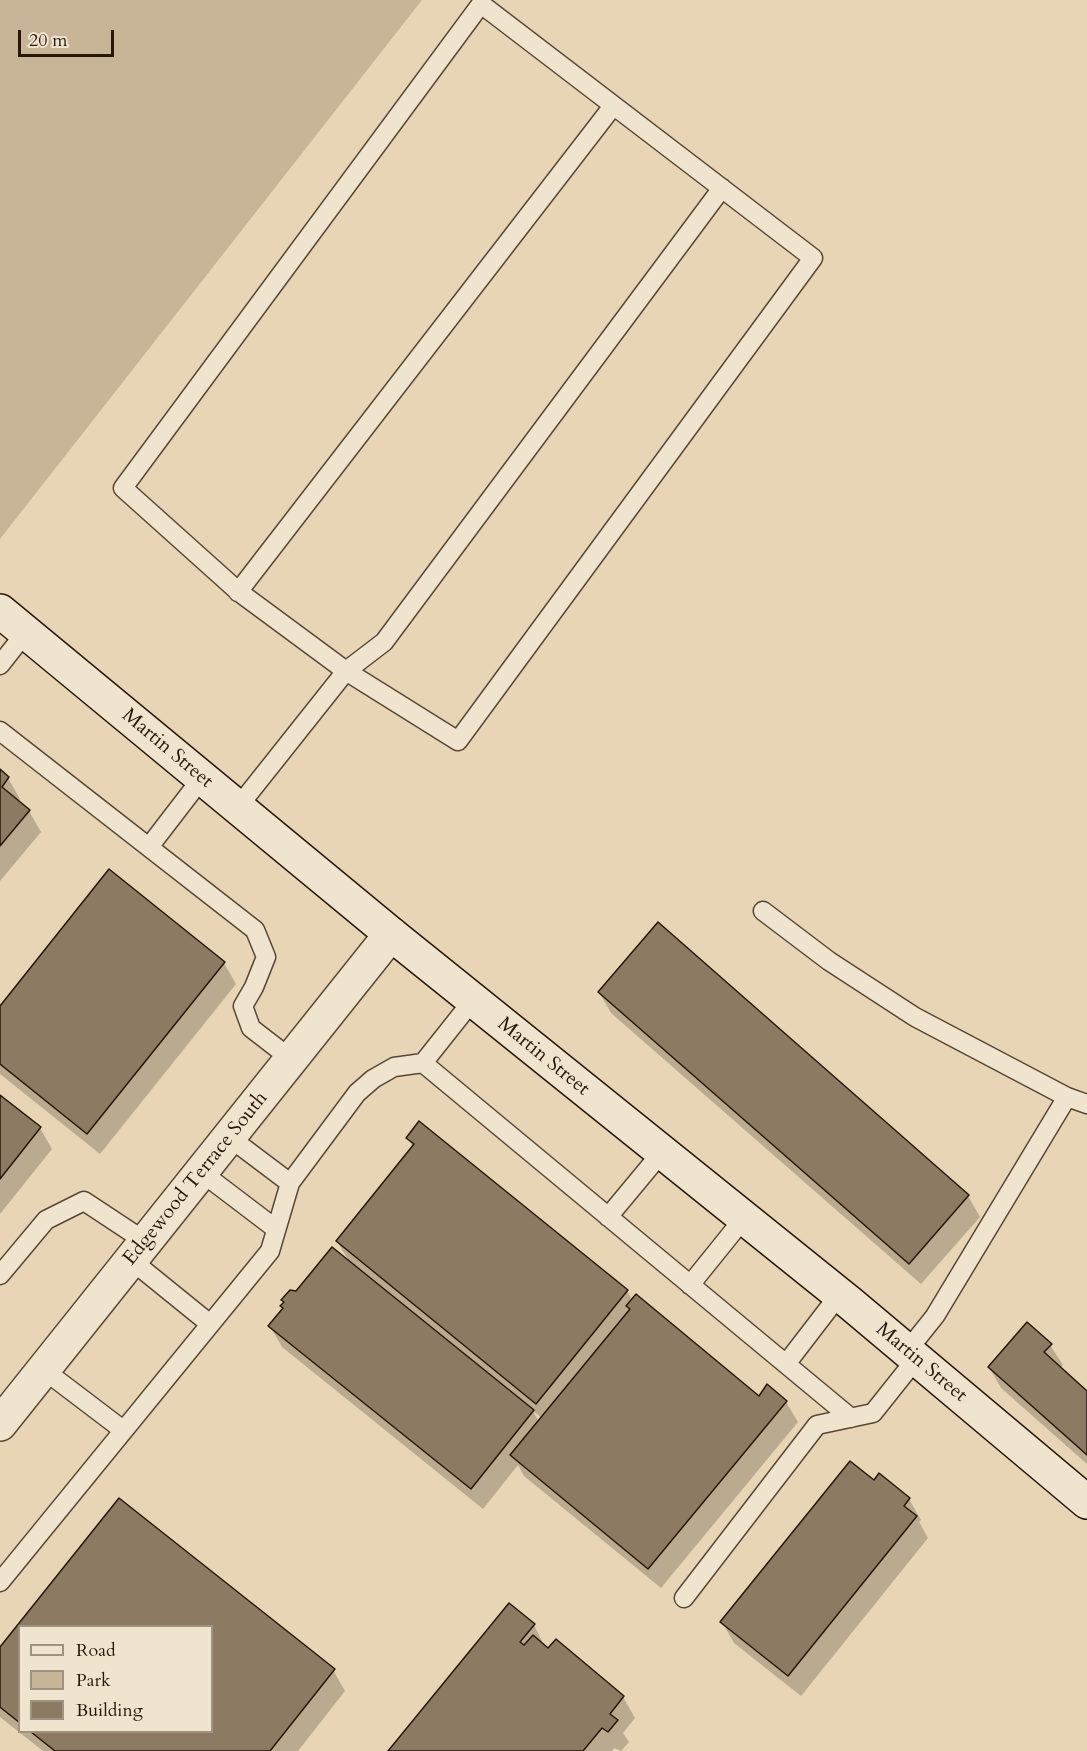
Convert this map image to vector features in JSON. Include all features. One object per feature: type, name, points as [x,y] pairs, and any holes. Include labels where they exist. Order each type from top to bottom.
[{"type":"street","name":"Martin Street","points":[[0,611],[391,934],[839,1295],[1087,1502]]},
{"type":"street","name":"Edgewood Terrace South","points":[[2,1417],[44,1370],[391,934]]},
{"type":"lane","points":[[481,4],[722,188],[813,258],[458,741],[346,671],[238,592],[123,488],[481,4]]},
{"type":"lane","points":[[238,592],[613,106]]},
{"type":"lane","points":[[238,807],[346,671],[384,642],[722,188]]},
{"type":"lane","points":[[0,665],[26,632]]},
{"type":"lane","points":[[0,731],[255,930],[266,957],[254,987],[243,1006],[251,1028],[291,1059]]},
{"type":"lane","points":[[149,847],[202,778]]},
{"type":"lane","points":[[763,911],[829,961],[915,1017],[1067,1097],[1087,1104]]},
{"type":"lane","points":[[0,1582],[270,1251],[290,1183],[357,1093],[373,1079],[394,1067],[423,1063],[473,1000]]},
{"type":"lane","points":[[423,1063],[851,1418]]},
{"type":"lane","points":[[684,1598],[817,1425],[873,1413],[935,1316],[1067,1097]]},
{"type":"lane","points":[[229,1137],[290,1183]]},
{"type":"lane","points":[[608,1217],[662,1152]]},
{"type":"lane","points":[[201,1172],[276,1230]]},
{"type":"lane","points":[[0,1275],[46,1220],[84,1201],[139,1251],[210,1324]]},
{"type":"lane","points":[[690,1285],[744,1218]]},
{"type":"lane","points":[[786,1364],[839,1295]]},
{"type":"lane","points":[[44,1370],[123,1430]]},
{"type":"green space","points":[[0,0],[422,0],[0,539]]},
{"type":"building","points":[[0,769],[9,777],[2,787],[30,810],[0,846]]},
{"type":"building","points":[[109,869],[225,962],[87,1134],[0,1064],[0,1006]]},
{"type":"building","points":[[658,922],[969,1195],[909,1264],[598,992]]},
{"type":"building","points":[[0,1095],[41,1127],[0,1179]]},
{"type":"building","points":[[419,1121],[628,1290],[536,1404],[336,1241],[414,1144],[406,1138]]},
{"type":"building","points":[[332,1247],[534,1410],[471,1489],[268,1326],[283,1308],[280,1306],[284,1302],[281,1300],[290,1290],[296,1291]]},
{"type":"building","points":[[636,1294],[759,1396],[767,1384],[787,1401],[648,1569],[510,1455],[630,1309],[626,1306]]},
{"type":"building","points":[[1027,1322],[1052,1344],[1044,1352],[1087,1391],[1087,1455],[988,1367]]},
{"type":"building","points":[[850,1461],[874,1480],[879,1473],[910,1498],[904,1506],[917,1516],[788,1676],[720,1622]]},
{"type":"building","points":[[119,1498],[335,1669],[270,1751],[55,1751],[32,1733],[213,1733],[213,1625],[18,1625],[18,1721],[0,1707],[0,1647]]},
{"type":"building","points":[[509,1603],[535,1624],[520,1642],[524,1645],[533,1635],[548,1648],[556,1639],[624,1696],[610,1714],[618,1720],[608,1732],[602,1728],[583,1751],[388,1751]]}]
